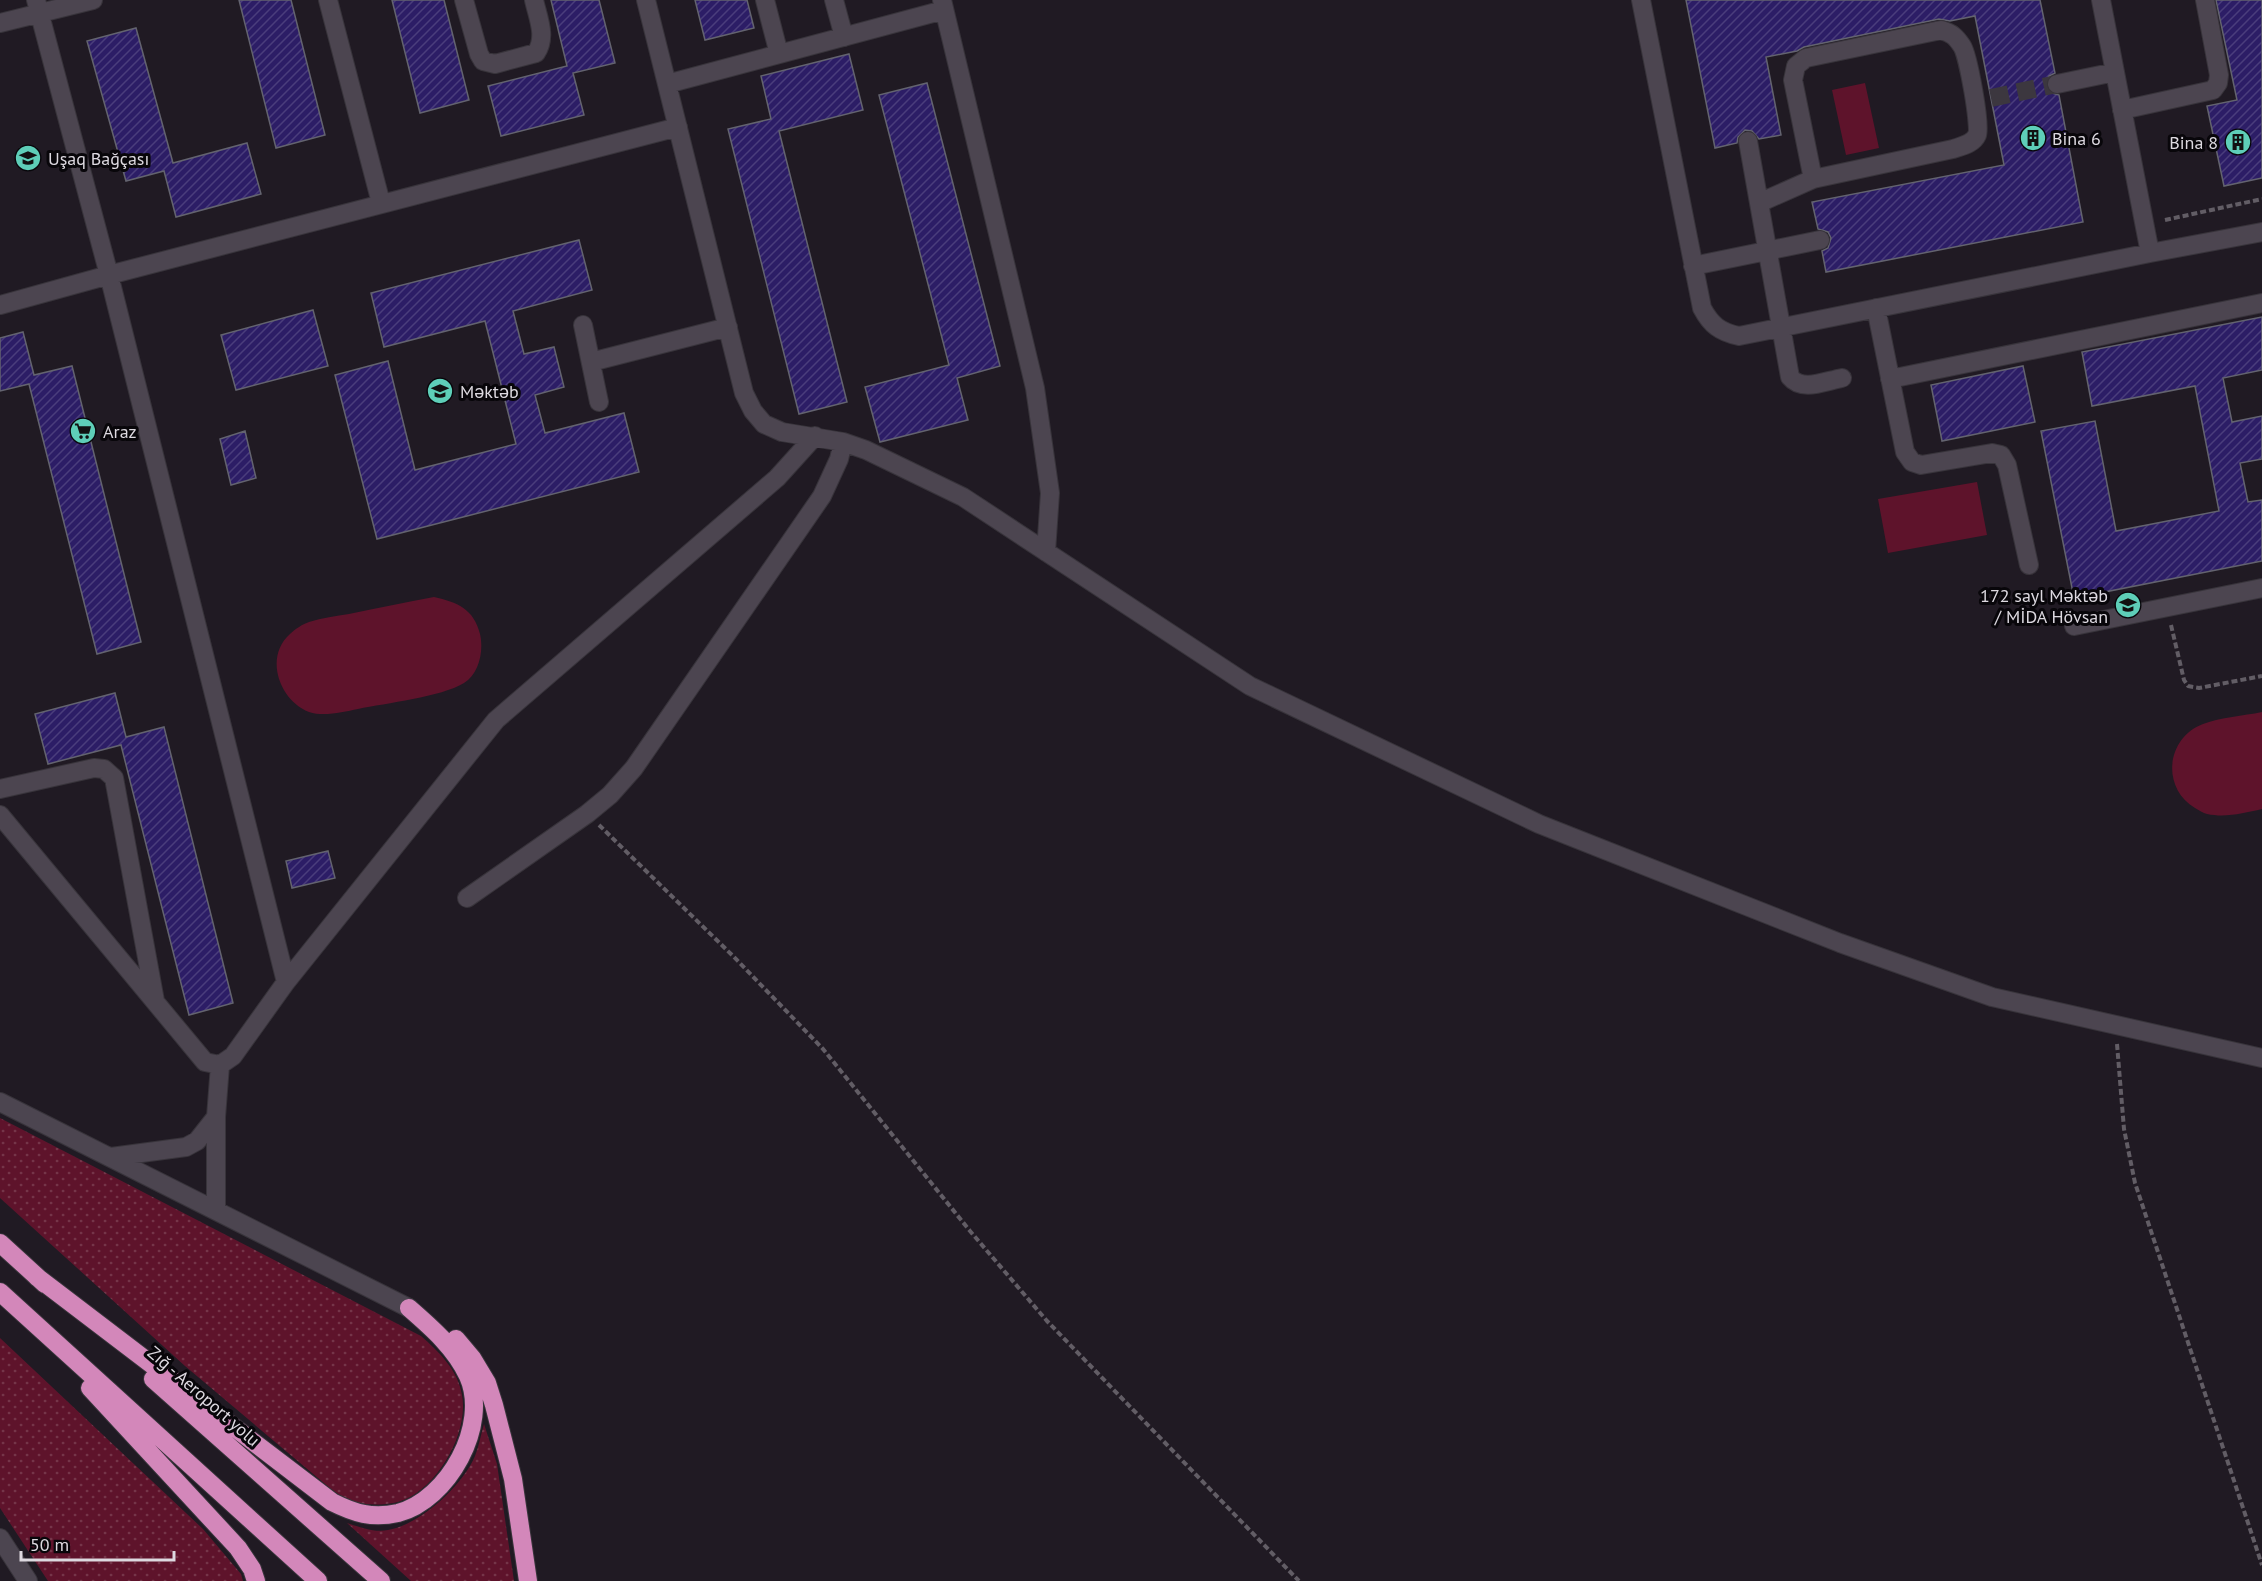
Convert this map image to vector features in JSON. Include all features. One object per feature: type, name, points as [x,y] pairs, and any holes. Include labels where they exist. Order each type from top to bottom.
[{"type":"highway","name":"Zığ - Aeroport yolu","points":[[0,1243],[381,1581]]},
{"type":"highway","points":[[37,1277],[332,1502],[353,1513],[379,1515],[399,1512],[418,1504],[436,1488],[459,1459],[472,1427],[475,1402],[469,1377],[455,1353],[443,1339],[409,1308]]},
{"type":"highway","points":[[5,1297],[238,1548],[252,1569],[256,1581]]},
{"type":"highway","points":[[5,1297],[318,1581]]},
{"type":"highway","points":[[409,1308],[439,1325],[455,1338],[472,1358],[487,1383],[513,1479],[528,1581]]},
{"type":"street","points":[[0,23],[38,6],[93,0]]},
{"type":"street","points":[[328,0],[381,203]]},
{"type":"street","points":[[464,0],[479,54],[483,61],[495,64],[536,53],[542,39],[534,0]]},
{"type":"street","points":[[646,0],[744,393],[753,411],[765,424],[782,432],[815,436],[866,450],[963,497],[1250,686],[1539,824],[1840,943],[1992,997],[2262,1058]]},
{"type":"street","points":[[765,0],[779,54]]},
{"type":"street","points":[[834,0],[844,37]]},
{"type":"street","points":[[1641,0],[1702,308],[1709,322],[1722,332],[1739,336],[2262,232]]},
{"type":"street","points":[[2101,0],[2150,253]]},
{"type":"street","points":[[2122,110],[2213,90],[2218,83],[2218,67],[2205,0]]},
{"type":"street","points":[[667,84],[844,37],[943,5],[1035,388],[1050,493],[1046,552]]},
{"type":"street","points":[[38,6],[109,275],[286,982]]},
{"type":"street","points":[[1759,203],[1814,179],[1969,144],[1977,134],[1983,100],[1964,49],[1953,33],[1941,30],[1806,58],[1796,66],[1793,80],[1814,179]]},
{"type":"street","points":[[2057,84],[2115,72]]},
{"type":"street","points":[[0,305],[381,203],[678,127]]},
{"type":"street","points":[[1748,141],[1790,377],[1794,383],[1802,386],[1842,378]]},
{"type":"street","points":[[1693,266],[1820,240]]},
{"type":"street","points":[[1890,379],[2262,303]]},
{"type":"street","points":[[1876,308],[1905,452],[1912,462],[1921,465],[1992,453],[2001,455],[2007,465],[2029,565]]},
{"type":"street","points":[[583,325],[599,402]]},
{"type":"street","points":[[591,362],[728,327]]},
{"type":"street","points":[[0,815],[205,1062],[220,1065],[233,1056],[286,982],[496,720],[777,478],[815,436]]},
{"type":"street","points":[[467,898],[587,814],[610,795],[634,768],[815,506],[839,459],[843,442]]},
{"type":"street","points":[[2074,626],[2262,588]]},
{"type":"street","points":[[0,789],[93,768],[104,769],[114,778],[155,1002]]},
{"type":"street","points":[[216,1210],[216,1117],[220,1065]]},
{"type":"street","points":[[0,1102],[409,1308]]},
{"type":"street","points":[[111,1157],[186,1147],[197,1141],[216,1117]]},
{"type":"street","points":[[0,1538],[28,1581]]},
{"type":"path","points":[[2165,220],[2262,199]]},
{"type":"path","points":[[2167,607],[2184,680],[2188,686],[2199,688],[2262,676]]},
{"type":"path","points":[[587,814],[733,956],[823,1049],[970,1231],[1047,1321],[1299,1581]]},
{"type":"path","points":[[2116,1025],[2124,1129],[2135,1183],[2262,1565]]},
{"type":"shaded area","points":[[1865,83],[1879,148],[1846,155],[1832,90]]},
{"type":"shaded area","points":[[1977,482],[1987,535],[1888,553],[1878,499]]},
{"type":"shaded area","points":[[434,597],[457,604],[474,618],[477,625],[481,641],[481,655],[477,668],[464,683],[428,696],[327,714],[309,712],[290,698],[283,688],[278,677],[278,654],[282,643],[299,627],[319,619]]},
{"type":"shaded area","points":[[2262,712],[2262,809],[2221,815],[2207,814],[2195,808],[2184,799],[2173,776],[2172,764],[2181,740],[2203,724]]},
{"type":"shaded area","points":[[0,1118],[421,1336],[441,1355],[452,1370],[460,1386],[463,1409],[456,1440],[449,1455],[430,1482],[406,1499],[393,1503],[378,1505],[357,1503],[346,1499],[331,1489],[185,1366],[0,1198]]},
{"type":"shaded area","points":[[0,1338],[203,1529],[241,1574],[243,1581],[48,1581],[0,1508]]},
{"type":"shaded area","points":[[484,1424],[497,1464],[514,1581],[411,1581],[347,1523],[383,1531],[400,1527],[426,1512],[451,1491],[469,1467]]},
{"type":"building","points":[[239,0],[291,0],[325,135],[276,148]]},
{"type":"building","points":[[392,0],[444,0],[469,100],[420,113]]},
{"type":"building","points":[[551,0],[599,0],[615,63],[573,73],[584,115],[501,136],[488,86],[567,66]]},
{"type":"building","points":[[695,0],[747,0],[754,28],[705,40]]},
{"type":"building","name":"Bina 6","points":[[1686,0],[2040,0],[2055,73],[2049,76],[2046,86],[2049,92],[2059,95],[2083,222],[1826,272],[1822,251],[1828,248],[1831,238],[1828,232],[1818,229],[1812,202],[2004,165],[1975,16],[1950,21],[1939,19],[1766,57],[1781,135],[1759,139],[1752,131],[1745,130],[1738,137],[1737,143],[1715,148]]},
{"type":"building","points":[[2216,0],[2262,0],[2262,178],[2224,186],[2207,106],[2237,100]]},
{"type":"building","points":[[136,28],[173,163],[247,143],[261,194],[176,217],[164,171],[126,181],[87,41]]},
{"type":"building","points":[[849,54],[863,110],[779,131],[847,402],[799,414],[728,129],[771,119],[761,76]]},
{"type":"building","points":[[927,83],[1000,366],[957,378],[968,420],[880,442],[865,387],[949,365],[879,95]]},
{"type":"building","points":[[579,240],[592,290],[513,311],[524,354],[554,347],[564,387],[535,395],[545,433],[624,413],[639,472],[377,539],[335,375],[388,361],[415,470],[516,444],[485,321],[384,347],[371,293]]},
{"type":"building","points":[[313,310],[328,366],[236,390],[221,335]]},
{"type":"building","points":[[2262,317],[2262,370],[2223,378],[2232,422],[2262,416],[2262,459],[2240,463],[2248,502],[2262,500],[2262,561],[2074,598],[2041,431],[2095,421],[2116,531],[2219,511],[2195,386],[2092,406],[2082,352]]},
{"type":"building","points":[[23,332],[34,375],[72,366],[141,642],[97,654],[29,384],[0,391],[0,338]]},
{"type":"building","points":[[2023,366],[2035,422],[1942,441],[1931,385]]},
{"type":"building","points":[[245,431],[256,478],[231,485],[220,439]]},
{"type":"building","points":[[115,693],[126,737],[164,727],[233,1003],[189,1015],[121,745],[48,764],[35,714]]},
{"type":"building","points":[[328,851],[335,878],[292,888],[286,861]]},
{"type":"tunnel","points":[[1991,98],[2057,84]]},
{"type":"place","name":"Bina 6","points":[[2033,138]]},
{"type":"place","name":"Bina 8","points":[[2238,142]]},
{"type":"place","name":"Uşaq Bağçası","points":[[28,158]]},
{"type":"place","name":"Məktəb","points":[[440,391]]},
{"type":"place","name":"Araz","points":[[83,431]]},
{"type":"place","name":"172 sayl Məktəb / MİDA Hövsan","points":[[2128,605]]}]
